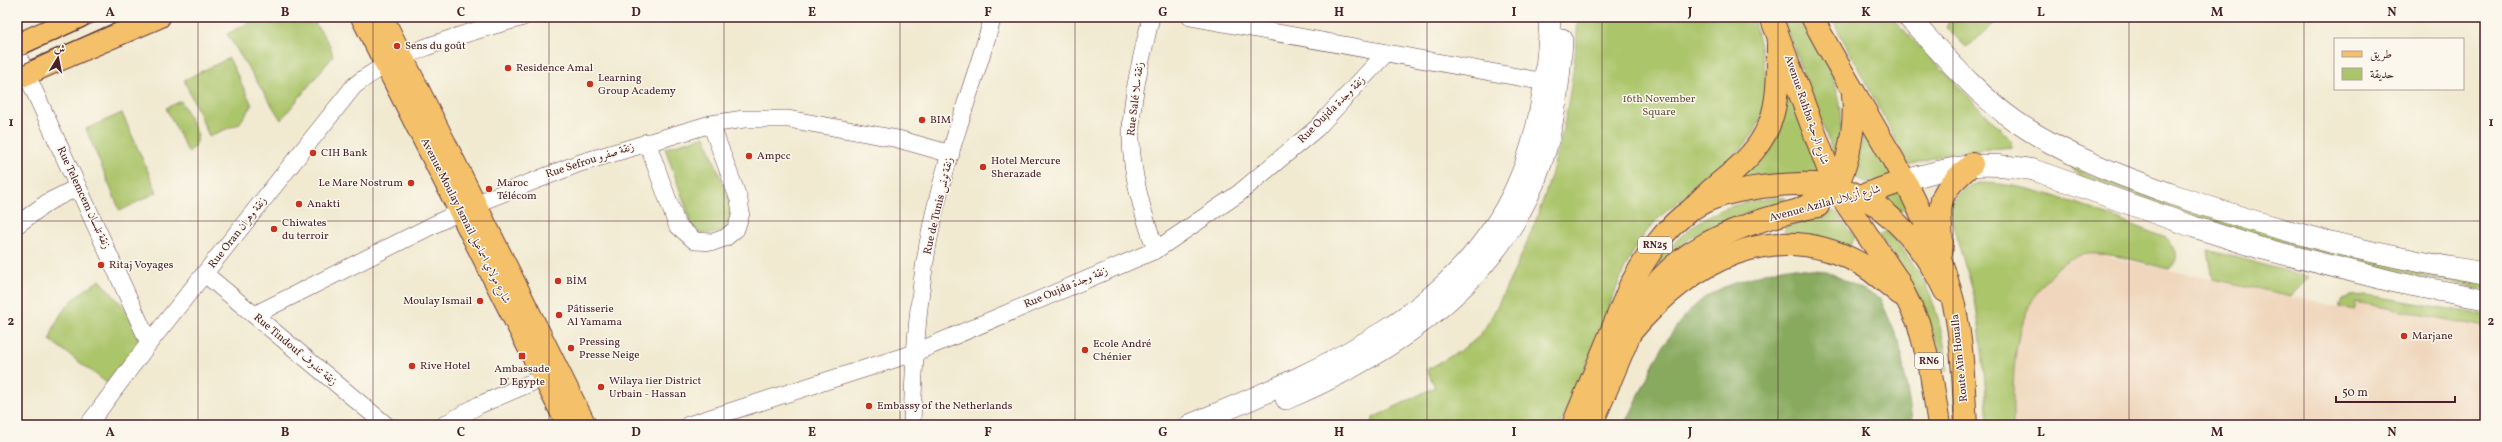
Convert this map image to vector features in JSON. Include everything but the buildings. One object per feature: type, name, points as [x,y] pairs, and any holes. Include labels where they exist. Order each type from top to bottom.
[{"type":"main road","points":[[17,45],[79,17]]},
{"type":"main road","points":[[22,76],[158,17]]},
{"type":"main road","name":"Avenue Moulay Ismail شارع مولاي اسماعيل","points":[[362,17],[394,60],[467,208],[552,374],[585,425]]},
{"type":"main road","name":"Avenue Moulay Ismail شارع مولاي اسماعيل","points":[[382,17],[394,60]]},
{"type":"main road","points":[[1812,17],[1903,181]]},
{"type":"main road","name":"Avenue Rahba شارع الرحبة","points":[[1775,25],[1846,195]]},
{"type":"main road","name":"RN25","points":[[1693,208],[1751,155],[1771,124],[1778,89],[1775,25]]},
{"type":"main road","points":[[1852,88],[1854,112],[1846,195],[1892,220],[1920,251],[1942,287],[1958,326]]},
{"type":"main road","points":[[1939,258],[1943,239],[1941,205],[1943,196],[1972,164]]},
{"type":"main road","name":"Avenue Azilal شارع أزيلال","points":[[1591,425],[1644,301],[1655,284],[1678,262],[1694,250],[1734,231],[1846,195],[1903,181]]},
{"type":"main road","name":"Route Aïn Houalla","points":[[1903,181],[1939,258],[1951,291],[1958,326],[1966,425]]},
{"type":"main road","name":"Avenue Azilal شارع أزيلال","points":[[1573,425],[1630,286],[1640,268],[1664,235],[1693,208],[1732,193],[1752,188],[1794,185],[1846,195]]},
{"type":"main road","name":"RN6","points":[[1846,195],[1897,279],[1908,300],[1925,344],[1939,425]]},
{"type":"main road","points":[[1631,332],[1666,295],[1706,266],[1734,253],[1772,245],[1818,248],[1841,255],[1862,265],[1908,300]]},
{"type":"main road","name":"Avenue Moulay Ismail شارع مولاي اسماعيل","points":[[552,374],[568,425]]},
{"type":"street","name":"Rue Oran زنقة وهران","points":[[88,425],[149,343],[354,86],[371,72],[394,60],[523,17]]},
{"type":"street","name":"Rue de Tunis زنقة تونس","points":[[912,425],[914,353],[920,293],[932,222],[993,17]]},
{"type":"street","name":"Rue Salé زنقة سلا","points":[[1150,17],[1138,70],[1131,140],[1142,214],[1156,250]]},
{"type":"street","points":[[1190,17],[1545,82]]},
{"type":"street","points":[[1190,425],[1299,378],[1359,346],[1411,313],[1454,275],[1489,234],[1517,186],[1534,136],[1545,82],[1550,17]]},
{"type":"street","points":[[1225,425],[1307,390],[1390,346],[1442,308],[1484,265],[1516,220],[1541,165],[1550,134],[1558,87],[1564,17]]},
{"type":"street","points":[[1908,17],[1989,100],[2014,120],[2070,154],[2146,185],[2222,212],[2379,254],[2485,274]]},
{"type":"street","name":"Rue Telemcem زنقة تلمسان","points":[[17,53],[22,76],[78,187],[149,343]]},
{"type":"street","name":"Rue Oujda زنقة وجدة","points":[[688,425],[914,353],[1156,250],[1238,194],[1317,128],[1386,53]]},
{"type":"street","name":"Rue Sefrou زنقة صفرو","points":[[254,315],[467,208],[580,163],[711,124],[744,119],[788,119],[898,140],[951,154]]},
{"type":"street","points":[[648,142],[677,225],[695,241],[713,242],[725,238],[736,229],[741,213],[738,200],[711,124]]},
{"type":"street","points":[[1903,181],[1946,168],[1972,164],[2004,165],[2034,170],[2194,227],[2260,248],[2377,278],[2485,299]]},
{"type":"street","points":[[17,225],[48,202],[78,187]]},
{"type":"street","name":"Rue Tindouf زنقة تندوف","points":[[205,274],[386,425]]},
{"type":"street","points":[[444,425],[479,405],[552,374]]},
{"type":"shaded area","points":[[2094,254],[2354,310],[2356,302],[2485,327],[2485,425],[2013,425],[2014,364],[2018,334],[2027,307],[2040,286],[2056,268],[2071,257]]},
{"type":"green space","points":[[259,17],[311,17],[330,45],[333,56],[281,120],[227,34]]},
{"type":"green space","name":"16th November Square","points":[[1578,17],[1753,17],[1766,75],[1766,94],[1761,118],[1749,139],[1734,157],[1657,220],[1635,248],[1621,277],[1584,371],[1560,425],[1372,425],[1373,418],[1435,387],[1427,370],[1476,339],[1486,327],[1498,305],[1536,220],[1557,154],[1571,87]]},
{"type":"green space","points":[[1782,17],[1804,17],[1829,68],[1840,102],[1840,138],[1835,158]]},
{"type":"green space","points":[[1831,17],[1891,17],[2011,140],[2012,147],[1949,153],[1909,165]]},
{"type":"green space","points":[[1952,17],[1998,17],[1999,19],[1967,48],[1946,27]]},
{"type":"green space","points":[[229,58],[252,105],[239,124],[209,136],[184,80]]},
{"type":"green space","points":[[1785,74],[1822,173],[1817,180],[1727,185],[1757,162],[1768,151],[1776,139],[1782,127],[1785,112]]},
{"type":"green space","points":[[181,101],[198,135],[195,147],[188,152],[166,108]]},
{"type":"green space","points":[[122,113],[157,192],[120,211],[86,129]]},
{"type":"green space","points":[[1863,125],[1894,179],[1869,183],[1846,174],[1861,147]]},
{"type":"green space","points":[[705,136],[734,214],[725,229],[712,234],[699,233],[693,227],[665,148]]},
{"type":"green space","points":[[2071,168],[2157,199],[2408,269],[2485,284],[2485,289],[2395,271],[2306,250],[2174,210],[2090,181],[2083,178]]},
{"type":"green space","points":[[1977,183],[2001,184],[2025,188],[2073,202],[2166,238],[2173,245],[2176,253],[2175,261],[2169,269],[2104,254],[2088,254],[2070,259],[2059,266],[2050,275],[2037,292],[2021,327],[2014,365],[2013,425],[1988,425],[1979,324],[1973,291],[1951,216],[1952,204],[1957,195],[1964,189]]},
{"type":"green space","points":[[1900,186],[1909,205],[1901,211],[1879,195]]},
{"type":"green space","points":[[1783,197],[1786,199],[1784,201],[1704,229],[1689,239],[1661,265],[1657,261],[1686,232],[1712,214],[1743,203]]},
{"type":"green space","points":[[1836,211],[1855,238],[1847,248],[1787,234],[1784,231],[1786,227]]},
{"type":"green space","points":[[1886,231],[1913,263],[1930,295],[1941,330],[1948,370],[1945,371],[1933,332],[1920,300],[1903,269],[1879,236]]},
{"type":"green space","points":[[2208,250],[2309,277],[2291,296],[2213,279]]},
{"type":"green space","points":[[1786,267],[1826,271],[1880,298],[1899,342],[1913,425],[1625,425],[1656,360],[1674,329],[1685,315],[1698,303],[1717,290],[1752,277]]},
{"type":"green space","points":[[100,280],[137,322],[138,340],[134,352],[107,383],[50,340],[57,320],[69,304],[83,291]]},
{"type":"green space","points":[[2368,295],[2485,315],[2485,327],[2356,302],[2354,310],[2340,307],[2343,299],[2352,296]]},
{"type":"tram line","points":[[17,58],[106,17]]},
{"type":"tram line","points":[[17,67],[127,17]]},
{"type":"place","name":"Sens du goût","points":[[397,46]]},
{"type":"place","name":"Residence Amal","points":[[508,68]]},
{"type":"place","name":"Learning Group Academy","points":[[590,84]]},
{"type":"place","name":"BIM","points":[[922,120]]},
{"type":"place","name":"CIH Bank","points":[[313,153]]},
{"type":"place","name":"Ampcc","points":[[749,156]]},
{"type":"place","name":"Hotel Mercure Sherazade","points":[[983,167]]},
{"type":"place","name":"Le Mare Nostrum","points":[[411,183]]},
{"type":"place","name":"Maroc Télécom","points":[[489,189]]},
{"type":"place","name":"Anakti","points":[[299,204]]},
{"type":"place","name":"Chiwates du terroir","points":[[274,229]]},
{"type":"place","name":"Ritaj Voyages","points":[[101,265]]},
{"type":"place","name":"BİM","points":[[558,281]]},
{"type":"place","name":"Moulay Ismail","points":[[480,301]]},
{"type":"place","name":"Pâtisserie Al Yamama","points":[[559,315]]},
{"type":"place","name":"Marjane","points":[[2404,336]]},
{"type":"place","name":"Pressing Presse Neige","points":[[571,348]]},
{"type":"place","name":"Ecole André Chénier","points":[[1085,350]]},
{"type":"place","name":"Ambassade D' Egypte","points":[[522,356]]},
{"type":"place","name":"Rive Hotel","points":[[412,366]]},
{"type":"place","name":"Wilaya 1ier District Urbain - Hassan","points":[[601,387]]},
{"type":"place","name":"Embassy of the Netherlands","points":[[869,406]]}]
